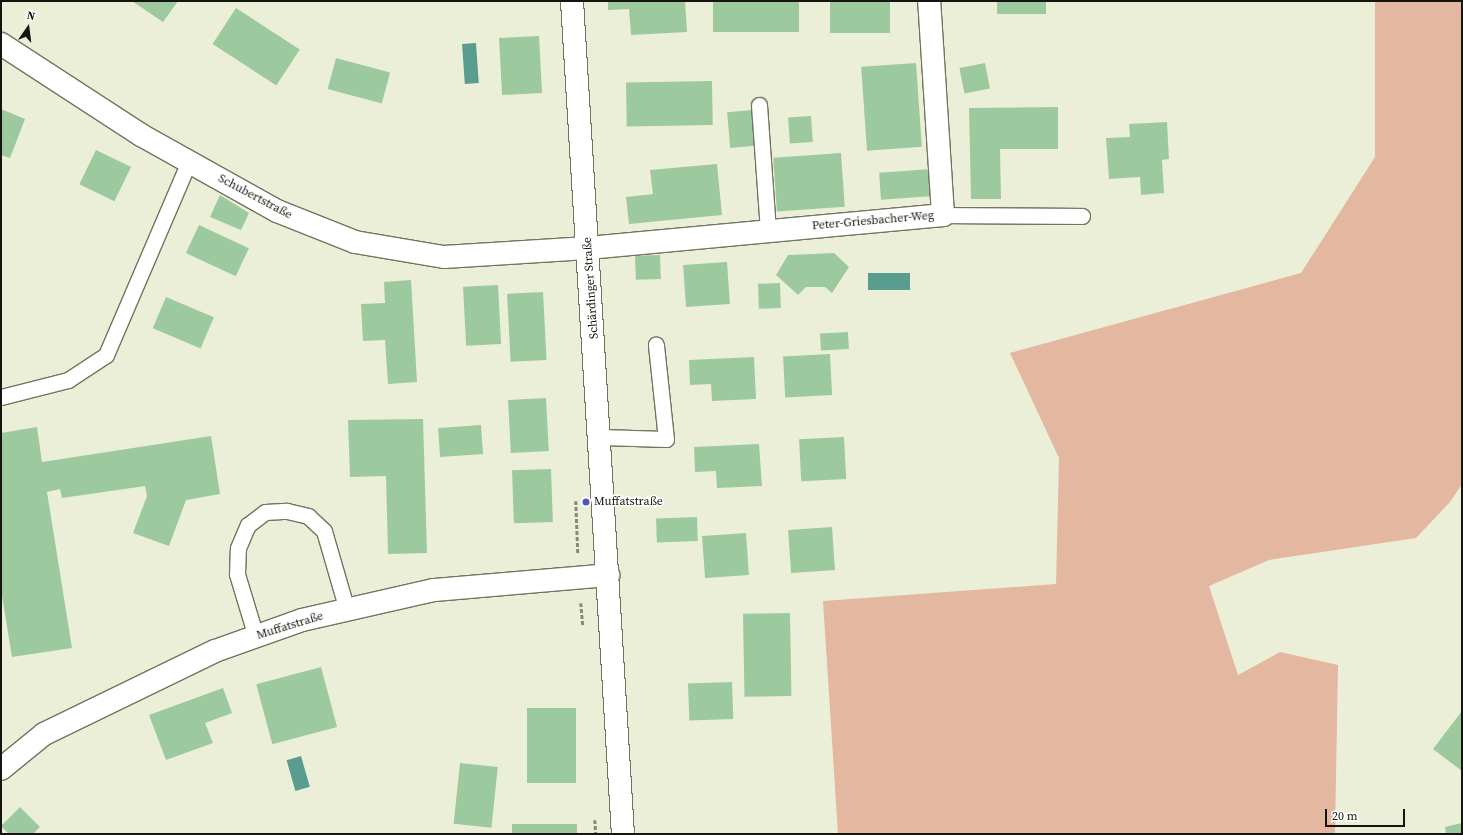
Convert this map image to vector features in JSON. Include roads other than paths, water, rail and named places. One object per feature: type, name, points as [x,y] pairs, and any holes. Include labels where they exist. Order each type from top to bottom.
[{"type":"street","name":"Schärdinger Straße","points":[[572,1],[600,437],[623,834]]},
{"type":"street","name":"Peter-Griesbacher-Weg","points":[[588,248],[768,230],[944,215],[929,1]]},
{"type":"street","name":"Schubertstraße","points":[[1,44],[141,135],[277,211],[355,242],[444,257],[588,248]]},
{"type":"street","name":"Muffatstraße","points":[[1,769],[44,734],[215,651],[302,620],[434,590],[608,574]]},
{"type":"lane","points":[[759,105],[768,230]]},
{"type":"lane","points":[[1,397],[68,380],[106,355],[189,161]]},
{"type":"lane","points":[[944,215],[1082,216]]},
{"type":"lane","points":[[600,437],[666,439],[656,345]]},
{"type":"lane","points":[[256,637],[237,574],[238,548],[248,525],[265,512],[287,512],[308,516],[324,531],[347,610]]},
{"type":"water","points":[[476,43],[479,83],[465,84],[462,44]]},
{"type":"water","points":[[868,273],[910,273],[910,290],[868,290]]},
{"type":"water","points":[[301,756],[310,787],[295,791],[287,760]]},
{"type":"place","name":"Muffatstraße","points":[[586,502]]}]
